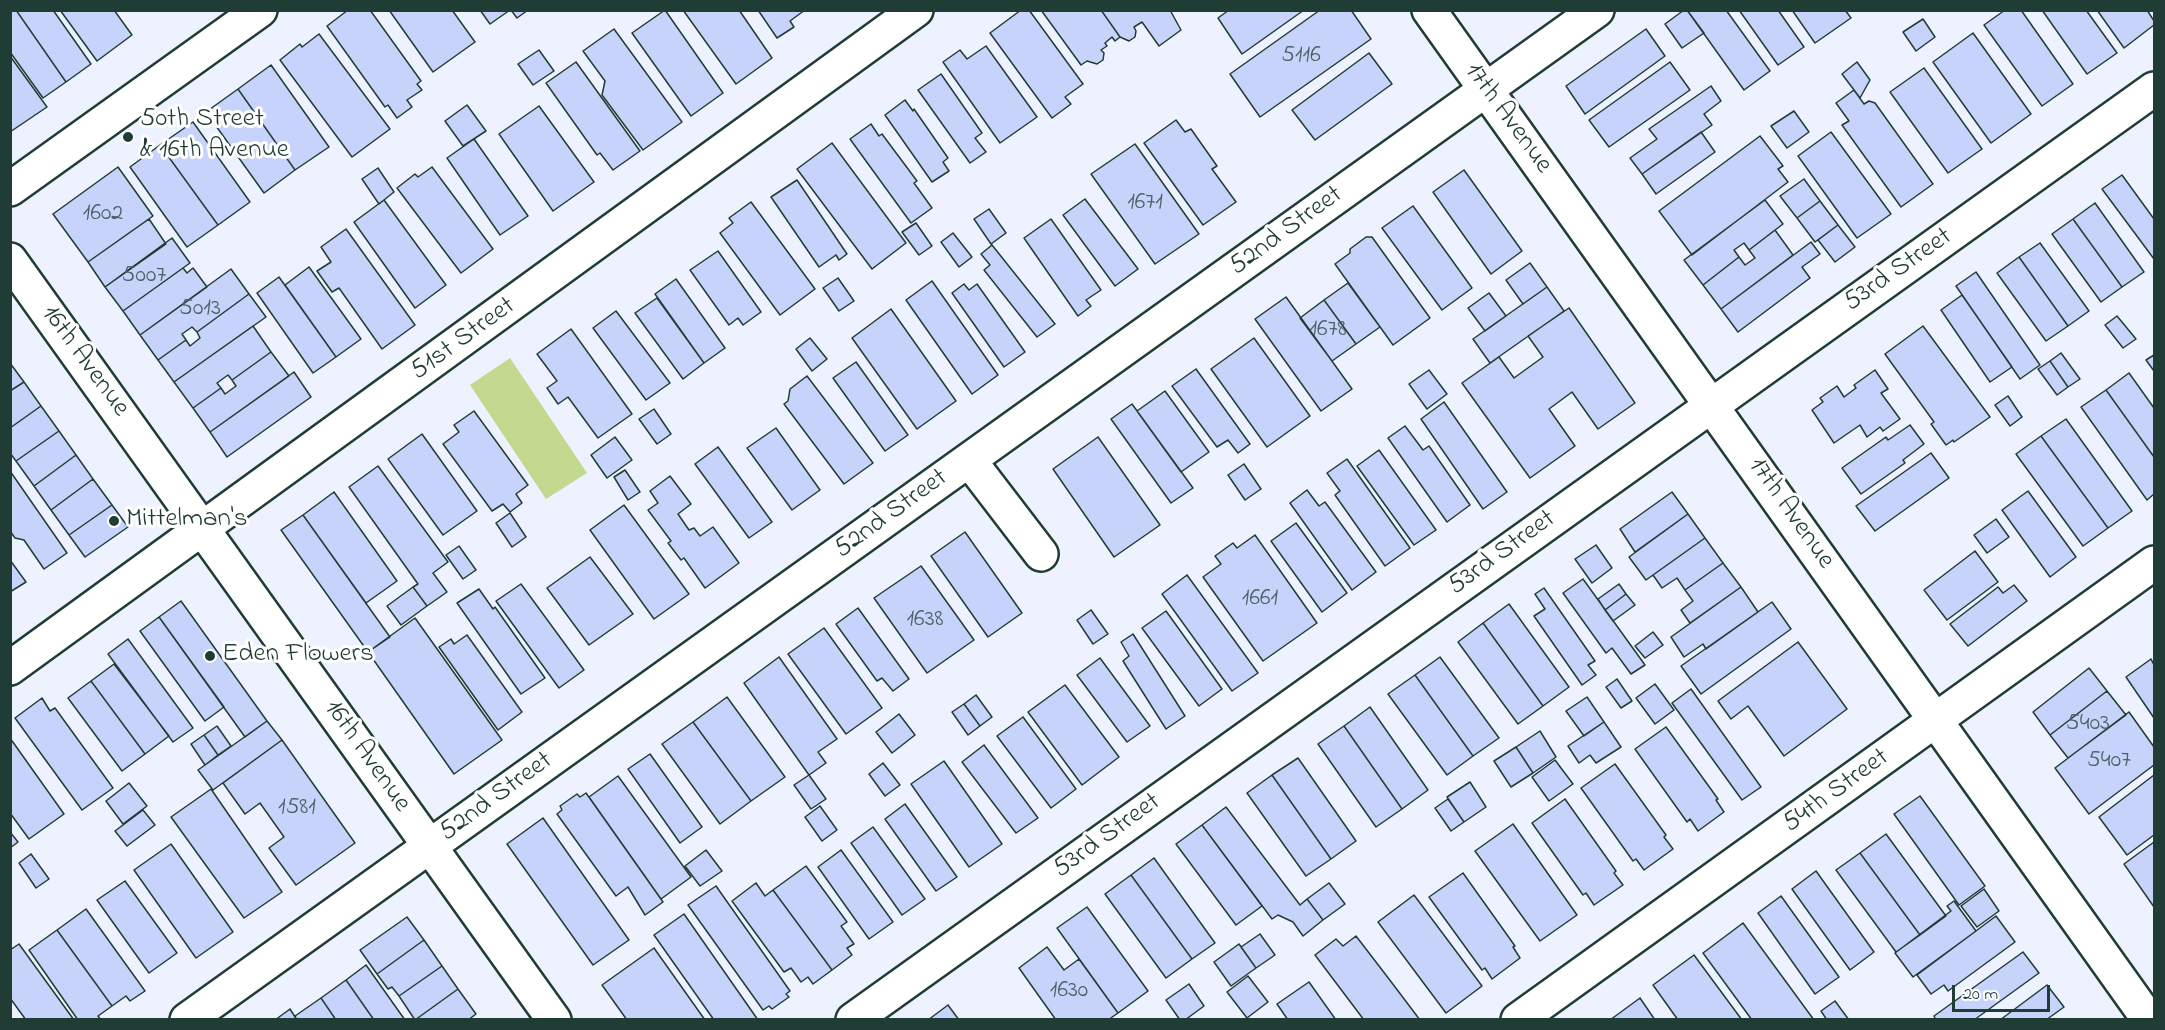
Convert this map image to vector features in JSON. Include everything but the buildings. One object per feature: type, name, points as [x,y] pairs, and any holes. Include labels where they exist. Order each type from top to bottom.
[{"type":"street","points":[[10,189],[260,10]]},
{"type":"street","name":"51st Street","points":[[10,668],[916,10]]},
{"type":"street","name":"17th Avenue","points":[[1429,10],[2149,1020]]},
{"type":"street","name":"52nd Street","points":[[187,1020],[1597,10]]},
{"type":"street","name":"53rd Street","points":[[853,1020],[2154,89]]},
{"type":"street","name":"16th Avenue","points":[[10,260],[554,1020]]},
{"type":"street","points":[[969,460],[1041,554]]},
{"type":"street","name":"54th Street","points":[[1518,1020],[2154,563]]},
{"type":"green space","points":[[510,358],[587,473],[546,499],[470,385]]},
{"type":"place","name":"50th Street & 16th Avenue","points":[[128,137]]},
{"type":"place","name":"Mittelman's","points":[[114,521]]},
{"type":"place","name":"Eden Flowers","points":[[210,656]]}]
